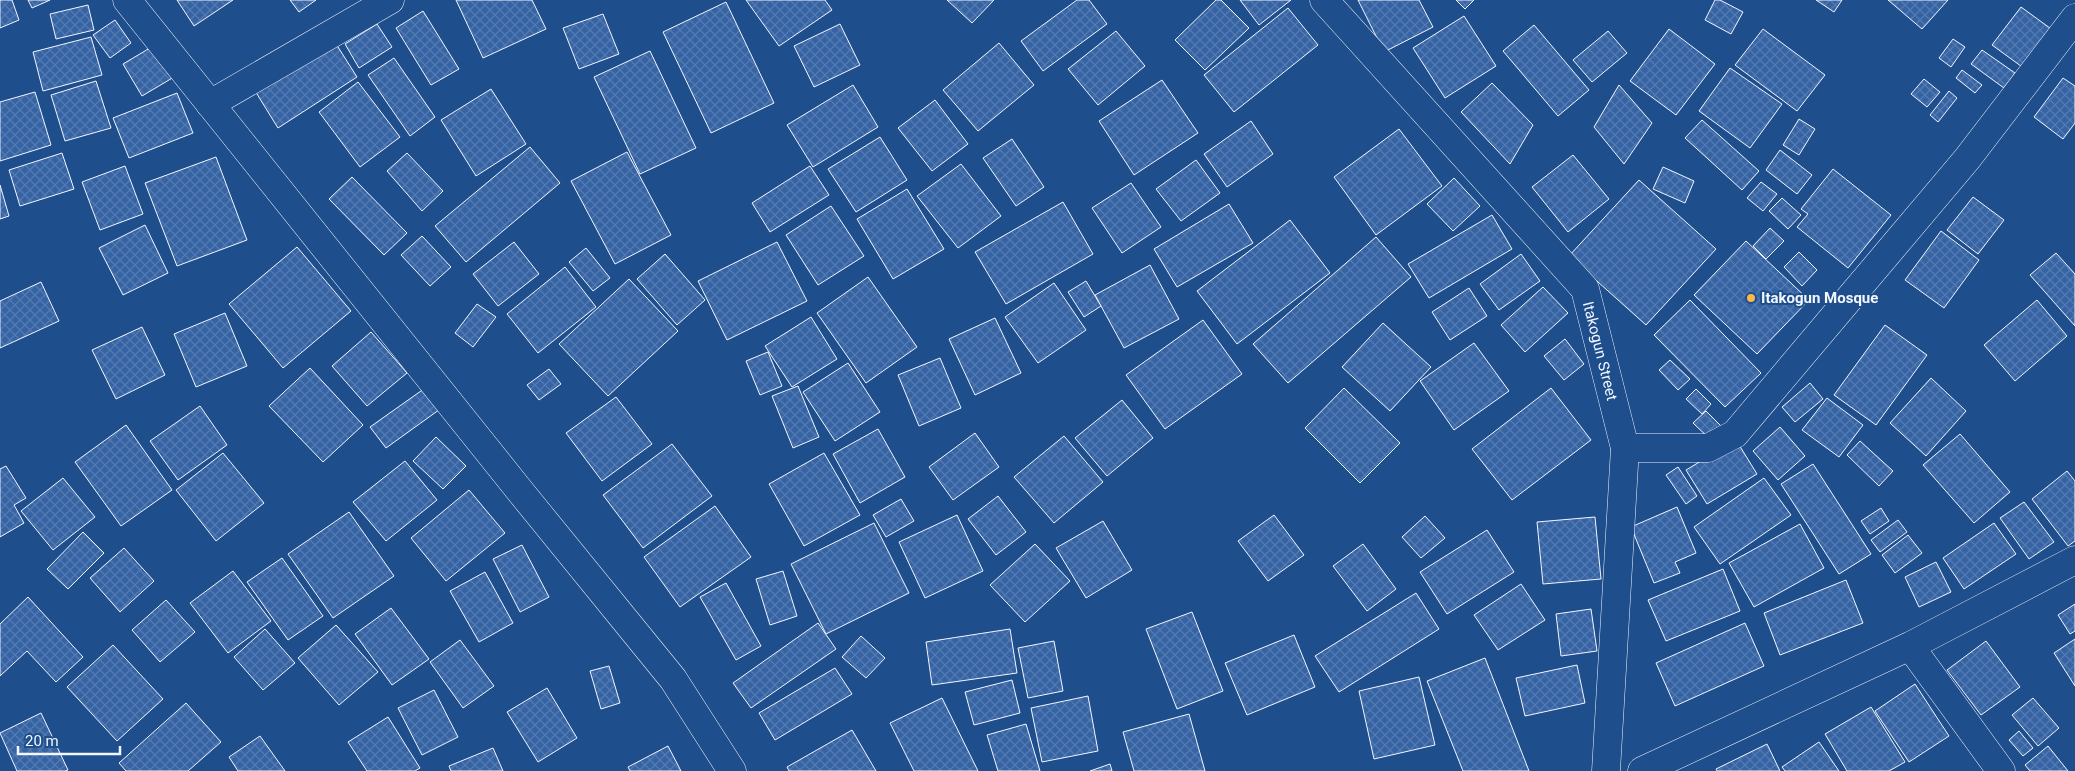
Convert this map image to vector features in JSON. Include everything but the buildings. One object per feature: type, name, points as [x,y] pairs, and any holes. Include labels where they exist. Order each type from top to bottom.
[{"type":"street","points":[[127,0],[673,679],[732,771]]},
{"type":"street","points":[[210,104],[390,0]]},
{"type":"street","name":"Itakogun Street","points":[[1324,0],[1585,289],[1625,448],[1606,771]]},
{"type":"street","points":[[1625,448],[1708,448],[1735,434],[1968,159],[2075,18]]},
{"type":"street","points":[[1642,771],[1910,646],[2075,560]]},
{"type":"street","points":[[1910,646],[2001,771]]},
{"type":"place","name":"Itakogun Mosque","points":[[1751,298]]}]
